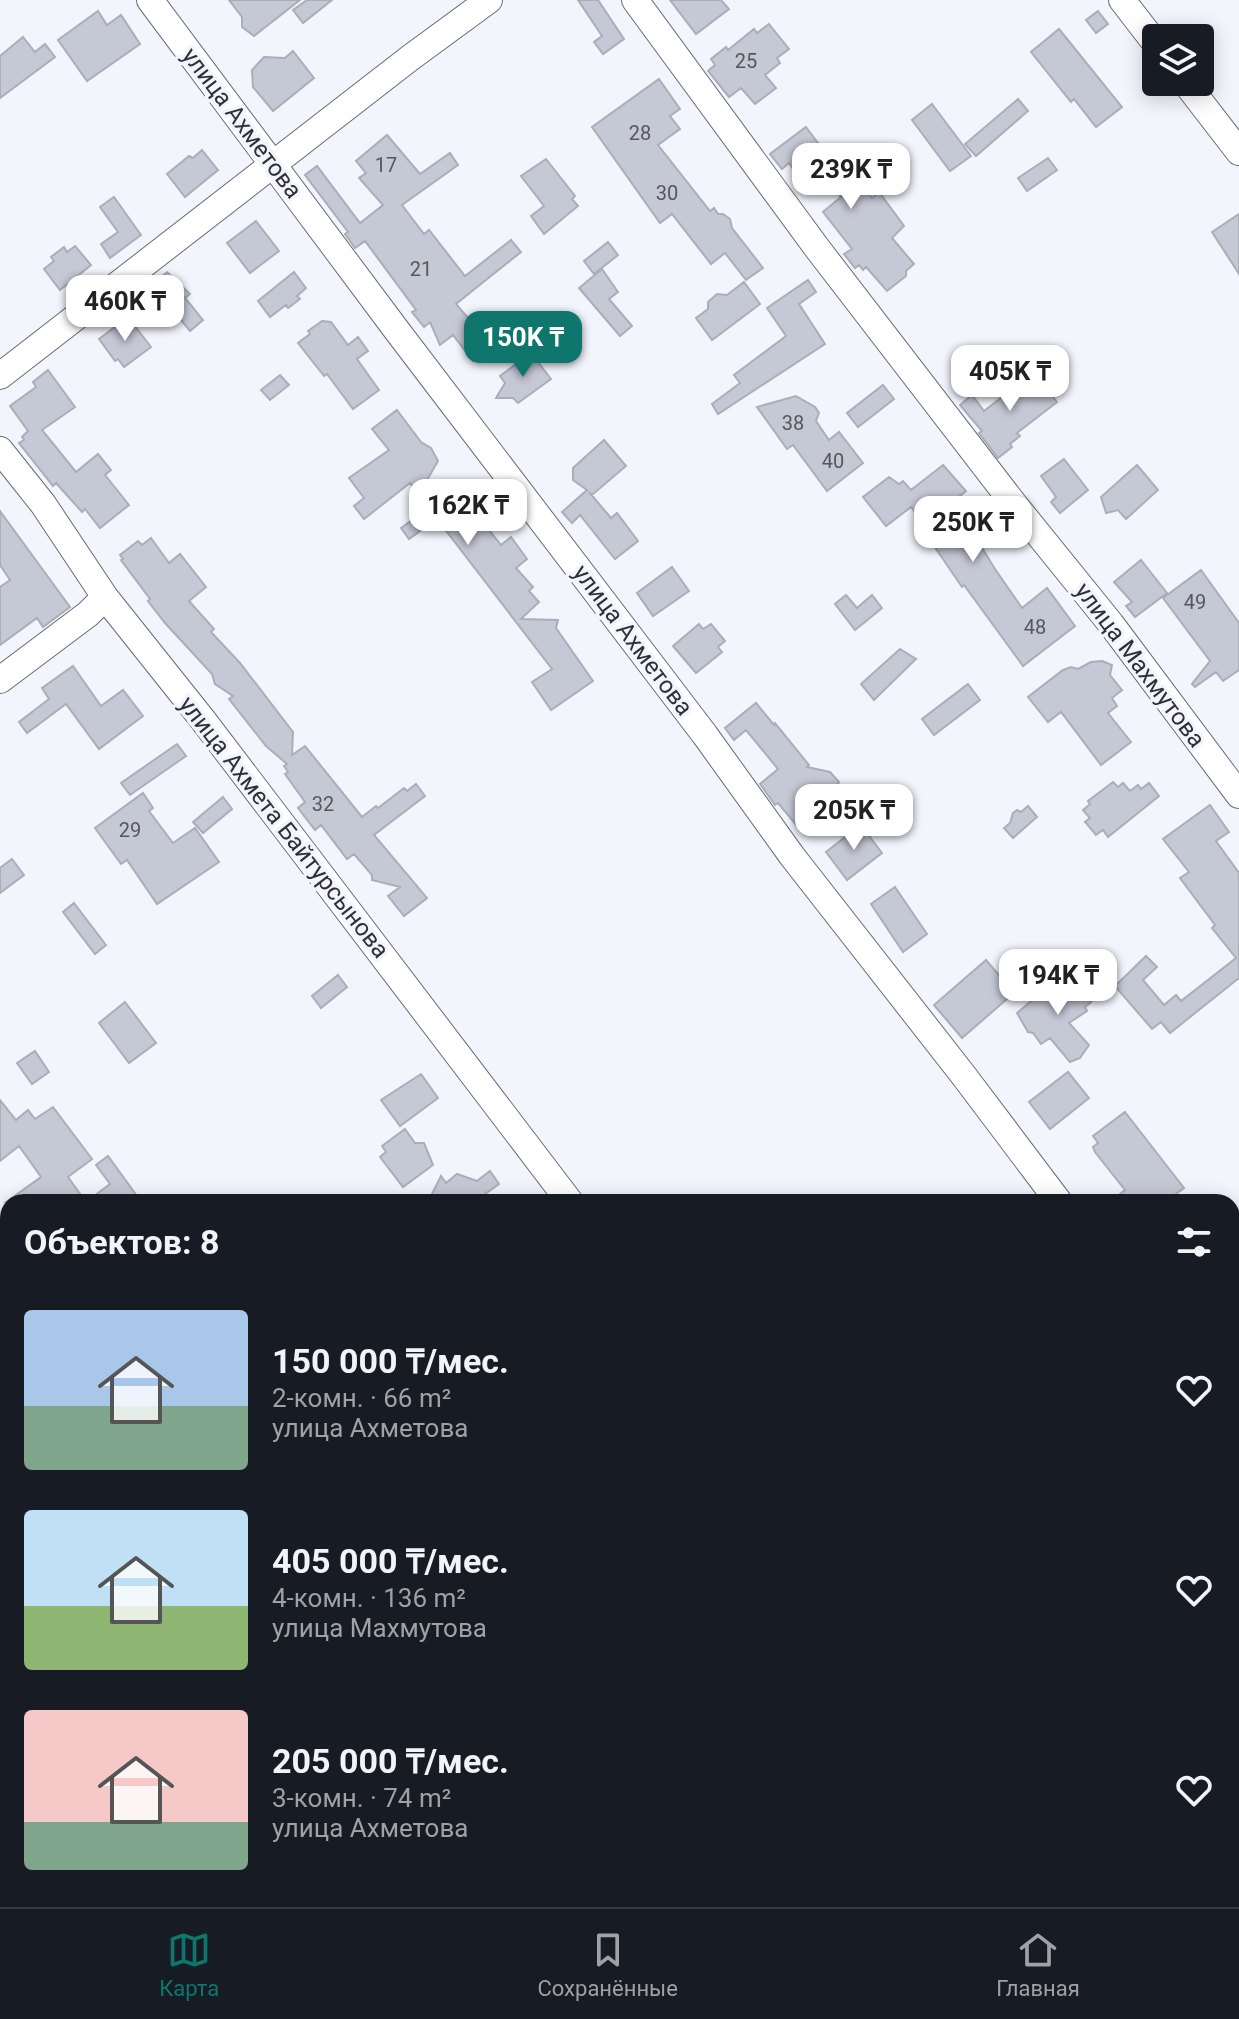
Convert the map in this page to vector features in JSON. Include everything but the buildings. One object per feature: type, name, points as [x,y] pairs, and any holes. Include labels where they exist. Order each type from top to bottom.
[{"type":"street","name":"улица Ахметова","points":[[150,0],[705,735],[792,856],[1053,1194]]},
{"type":"street","points":[[0,376],[489,0]]},
{"type":"street","name":"улица Махмутова","points":[[635,0],[817,248],[1014,504],[1111,624],[1239,795]]},
{"type":"street","points":[[1122,0],[1142,26]]},
{"type":"street","points":[[1196,96],[1239,152]]},
{"type":"street","name":"улица Ахмета Байтурсынова","points":[[0,450],[43,504],[105,597],[203,720],[564,1194]]},
{"type":"street","points":[[0,680],[88,614],[105,597]]}]
